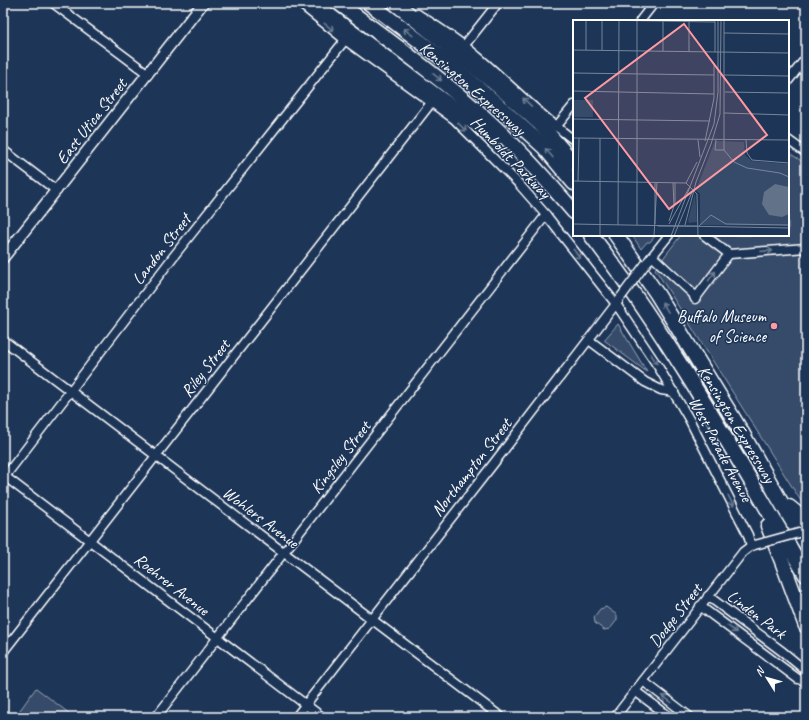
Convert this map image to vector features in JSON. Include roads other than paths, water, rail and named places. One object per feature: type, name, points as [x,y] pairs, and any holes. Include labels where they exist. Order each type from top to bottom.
[{"type":"highway","points":[[314,3],[442,100],[528,160]]},
{"type":"highway","name":"Kensington Expressway","points":[[339,3],[453,91],[499,130],[573,211]]},
{"type":"highway","name":"Kensington Expressway","points":[[369,3],[450,64],[490,98],[544,148],[573,182]]},
{"type":"highway","points":[[395,3],[498,86],[539,123],[573,162]]},
{"type":"highway","name":"Kensington Expressway","points":[[592,236],[649,315],[682,366],[806,575]]},
{"type":"highway","name":"Kensington Expressway","points":[[617,236],[657,294],[737,424],[806,544]]},
{"type":"highway","points":[[746,474],[783,564],[806,626]]},
{"type":"highway","points":[[778,497],[800,516],[806,524]]},
{"type":"street","points":[[53,3],[148,74]]},
{"type":"street","name":"East Utica Street","points":[[3,258],[203,3]]},
{"type":"street","name":"Humboldt Parkway","points":[[299,3],[345,40],[454,119],[518,183],[619,300],[674,392]]},
{"type":"street","points":[[400,3],[439,27],[464,46],[556,127],[573,139]]},
{"type":"street","points":[[464,46],[498,3]]},
{"type":"street","points":[[641,20],[654,3]]},
{"type":"street","name":"Landon Street","points":[[4,477],[178,251],[345,40]]},
{"type":"street","points":[[789,80],[806,58]]},
{"type":"street","name":"Riley Street","points":[[3,652],[431,103]]},
{"type":"street","points":[[556,127],[573,106]]},
{"type":"street","points":[[789,141],[806,153]]},
{"type":"street","points":[[3,150],[57,190]]},
{"type":"street","name":"Kingsley Street","points":[[156,717],[546,215]]},
{"type":"street","name":"Northampton Street","points":[[296,717],[668,236]]},
{"type":"street","points":[[705,236],[728,254],[806,248]]},
{"type":"street","points":[[650,259],[693,294],[695,299],[728,254]]},
{"type":"street","name":"Wohlers Avenue","points":[[3,340],[501,717]]},
{"type":"street","name":"West Parade Avenue","points":[[589,340],[645,382],[661,390],[674,392],[689,418],[745,528],[751,546]]},
{"type":"street","name":"Roehrer Avenue","points":[[4,477],[90,540],[322,717]]},
{"type":"street","name":"Dodge Street","points":[[615,717],[742,552],[751,546],[806,531]]},
{"type":"street","name":"Linden Park","points":[[708,596],[806,671]]},
{"type":"street","name":"Linden Park","points":[[700,606],[798,679],[806,681]]},
{"type":"street","points":[[643,681],[690,717]]},
{"type":"street","points":[[635,691],[670,717]]},
{"type":"place","name":"Buffalo Museum of Science","points":[[774,326]]}]
